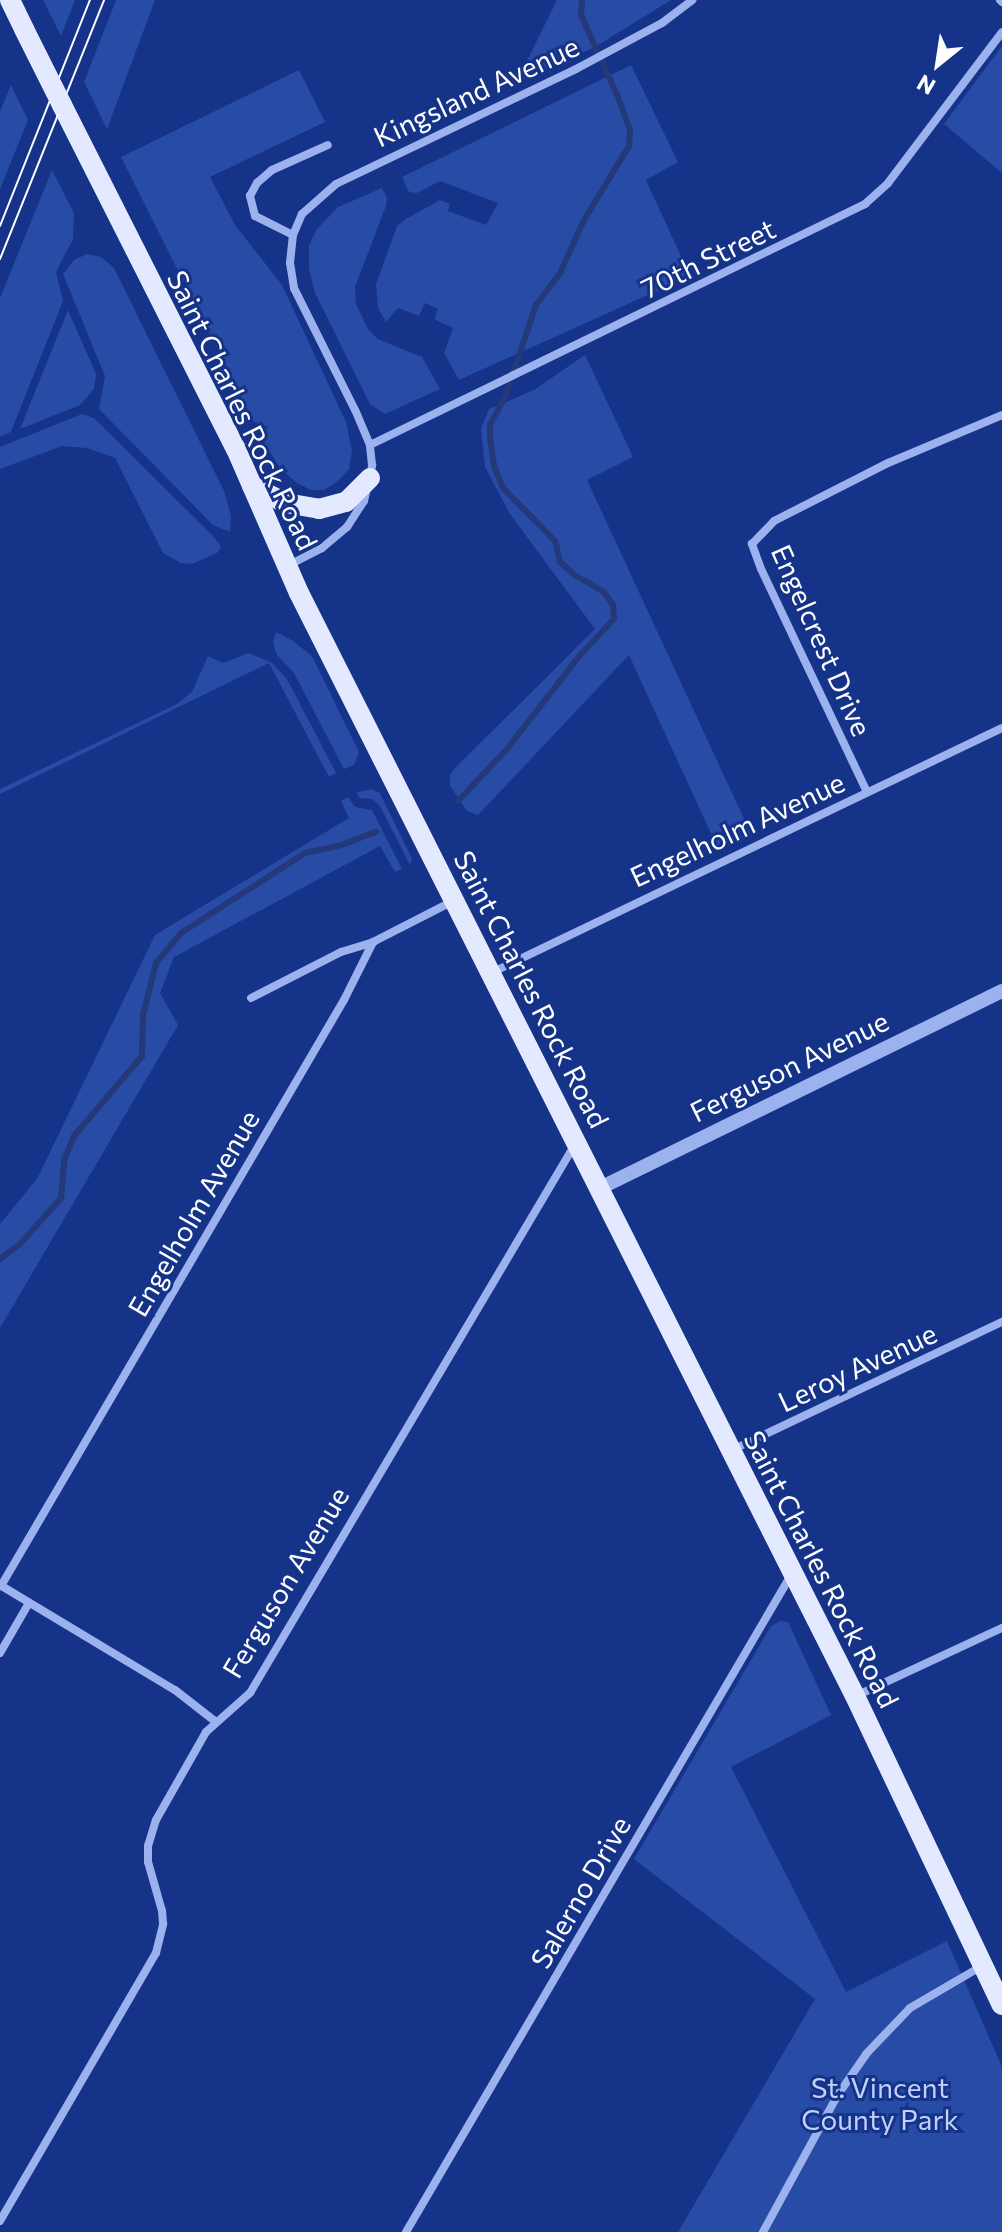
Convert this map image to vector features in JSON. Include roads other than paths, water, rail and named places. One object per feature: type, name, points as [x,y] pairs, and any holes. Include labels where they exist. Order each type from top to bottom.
[{"type":"main road","name":"Saint Charles Rock Road","points":[[10,0],[252,486],[287,566],[855,1696],[1002,2005]]},
{"type":"main road","points":[[252,486],[286,503],[319,509],[346,502],[370,478]]},
{"type":"street","name":"Kingsland Avenue","points":[[293,235],[302,214],[336,184],[576,69],[662,23],[692,0]]},
{"type":"street","name":"70th Street","points":[[370,445],[849,213],[877,196],[1002,32]]},
{"type":"street","points":[[287,566],[322,548],[347,527],[364,501],[370,478],[370,445],[294,288],[290,263],[293,235],[255,216],[250,196],[257,183],[272,170],[328,145]]},
{"type":"street","name":"Engelcrest Drive","points":[[867,792],[752,544],[774,521],[888,463],[1002,415]]},
{"type":"street","name":"Engelholm Avenue","points":[[493,972],[1002,728]]},
{"type":"street","points":[[251,998],[341,952],[373,942],[456,899]]},
{"type":"street","name":"Engelholm Avenue","points":[[1,1585],[344,1000],[373,942]]},
{"type":"street","name":"Ferguson Avenue","points":[[600,1188],[1002,991]]},
{"type":"street","name":"Ferguson Avenue","points":[[0,2221],[156,1953],[163,1924],[148,1862],[150,1834],[197,1745],[216,1722],[250,1693],[577,1141]]},
{"type":"street","name":"Leroy Avenue","points":[[731,1451],[1002,1322]]},
{"type":"street","name":"Salerno Drive","points":[[406,2232],[791,1574]]},
{"type":"street","points":[[1,1585],[175,1690],[216,1722]]},
{"type":"street","points":[[0,1653],[29,1603]]},
{"type":"street","points":[[855,1696],[1002,1628]]},
{"type":"street","points":[[763,2232],[837,2096],[867,2053],[910,2008],[982,1966]]},
{"type":"waterway","points":[[458,801],[507,749],[581,654],[614,619],[613,605],[604,592],[576,576],[560,562],[555,541],[503,488],[494,466],[490,439],[490,425],[505,397],[536,305],[560,273],[584,220],[629,146],[630,130],[581,15],[582,0]]},
{"type":"waterway","points":[[0,1259],[20,1244],[61,1198],[64,1160],[74,1136],[142,1056],[143,1015],[156,963],[181,933],[305,853],[339,846],[376,832]]},
{"type":"tram line","points":[[0,226],[90,0]]},
{"type":"tram line","points":[[0,259],[104,0]]},
{"type":"park label","name":"St. Vincent County Park","points":[[880,2103]]}]
